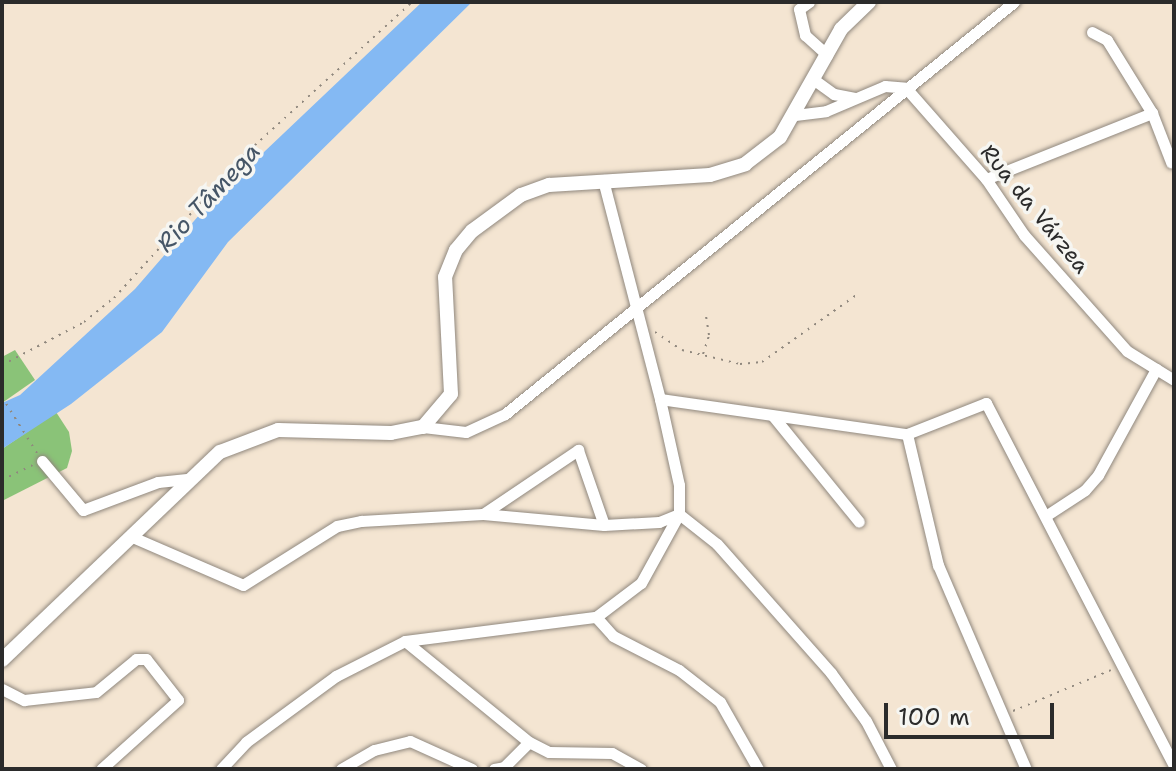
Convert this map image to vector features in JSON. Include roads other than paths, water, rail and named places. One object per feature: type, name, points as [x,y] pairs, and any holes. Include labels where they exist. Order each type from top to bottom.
[{"type":"main road","points":[[2,660],[187,479],[220,452],[278,430],[391,433],[423,427],[451,394],[454,371],[444,303],[445,277],[456,250],[472,231],[521,195],[549,185],[728,171],[763,153],[795,115],[841,29],[869,2]]},
{"type":"street","points":[[809,2],[799,9],[805,35],[827,55]]},
{"type":"street","points":[[423,427],[454,434],[491,422],[636,310],[1014,2]]},
{"type":"street","points":[[1092,32],[1107,40],[1152,113],[1171,162]]},
{"type":"street","points":[[813,79],[834,94],[856,98]]},
{"type":"street","points":[[795,115],[826,111],[885,86],[906,88]]},
{"type":"street","name":"Rua da Várzea","points":[[906,88],[986,179],[1024,235],[1127,351],[1172,375]]},
{"type":"street","points":[[986,179],[1152,113]]},
{"type":"street","points":[[221,769],[246,742],[336,676],[405,641],[596,617],[641,583],[679,514],[679,485],[603,180]]},
{"type":"street","points":[[1047,515],[1085,490],[1098,475],[1156,369]]},
{"type":"street","points":[[660,399],[907,434],[977,403],[993,408],[1174,766]]},
{"type":"street","points":[[773,416],[859,522]]},
{"type":"street","points":[[907,434],[938,565],[1026,769]]},
{"type":"street","points":[[483,514],[578,450],[604,525]]},
{"type":"street","points":[[42,461],[83,510],[158,482],[187,479]]},
{"type":"street","points":[[130,536],[243,585],[337,526],[483,514],[604,525],[659,522],[679,514]]},
{"type":"street","points":[[679,514],[717,544],[831,673],[866,721],[891,769]]},
{"type":"street","points":[[596,617],[613,636],[679,670],[720,702],[758,769]]},
{"type":"street","points":[[405,641],[529,742],[549,752],[612,753],[641,769]]},
{"type":"street","points":[[2,689],[24,700],[96,692],[136,659],[146,659],[178,700],[101,769]]},
{"type":"street","points":[[341,769],[374,750],[410,741],[472,769]]},
{"type":"street","points":[[494,769],[504,767],[529,742]]},
{"type":"water","points":[[422,2],[472,2],[228,242],[162,332],[71,404],[2,449],[2,403],[20,395],[135,289],[207,206]]},
{"type":"water label","name":"Rio Tâmega","points":[[209,198]]}]
